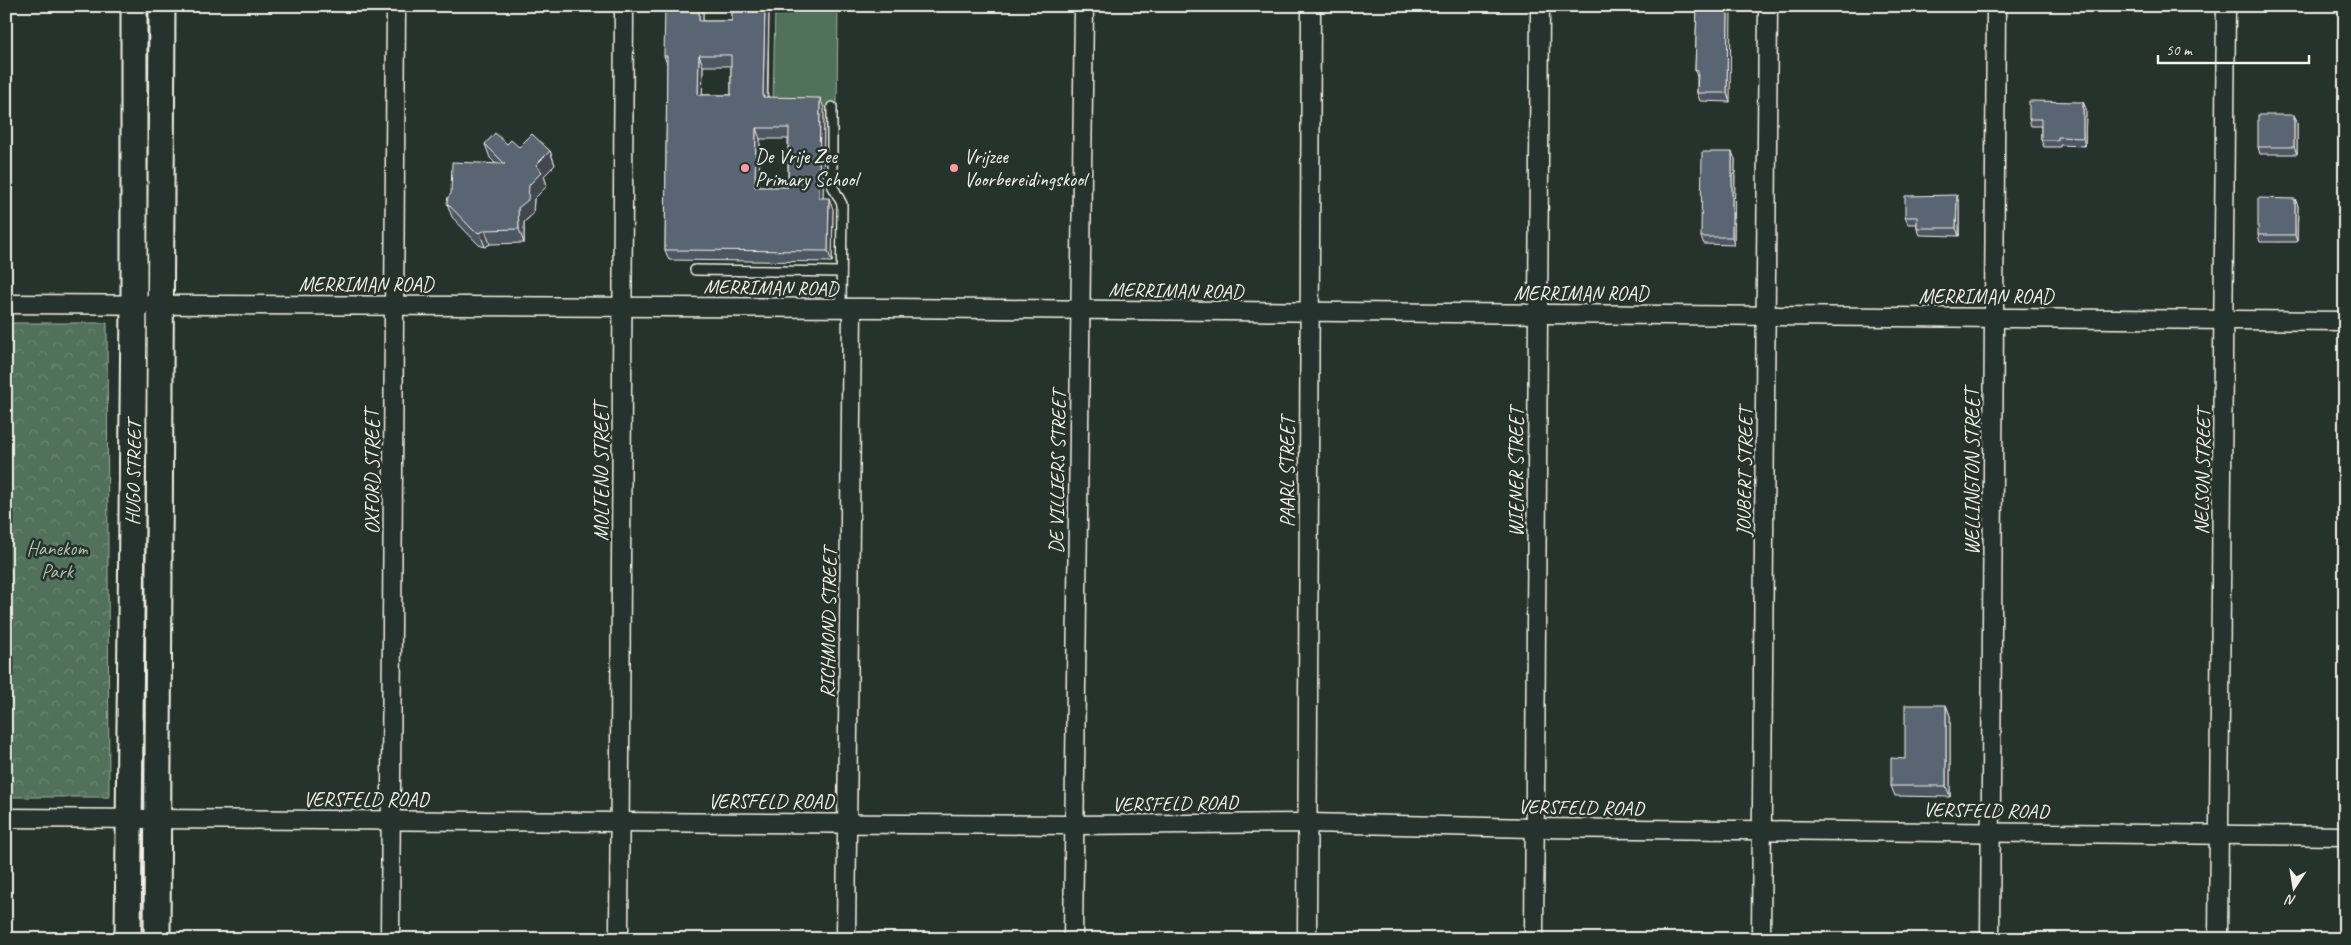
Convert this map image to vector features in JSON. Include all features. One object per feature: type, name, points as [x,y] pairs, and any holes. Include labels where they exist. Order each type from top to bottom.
[{"type":"street","name":"HUGO STREET","points":[[128,939],[134,304],[134,6]]},
{"type":"street","name":"HUGO STREET","points":[[157,939],[162,6]]},
{"type":"street","name":"OXFORD STREET","points":[[390,939],[396,6]]},
{"type":"street","name":"MOLTENO STREET","points":[[619,939],[624,307],[624,6]]},
{"type":"street","name":"DE VILLIERS STREET","points":[[1073,939],[1084,6]]},
{"type":"street","name":"PAARL STREET","points":[[1307,939],[1311,6]]},
{"type":"street","name":"WIENER STREET","points":[[1534,939],[1540,6]]},
{"type":"street","name":"JOUBERT STREET","points":[[1761,939],[1768,6]]},
{"type":"street","name":"WELLINGTON STREET","points":[[1990,939],[1996,6]]},
{"type":"street","name":"NELSON STREET","points":[[2218,939],[2225,318],[2226,6]]},
{"type":"street","name":"MERRIMAN ROAD","points":[[6,304],[1539,313],[1994,318],[2225,318],[2345,321]]},
{"type":"street","name":"RICHMOND STREET","points":[[846,939],[847,308]]},
{"type":"street","name":"VERSFELD ROAD","points":[[6,818],[847,822],[1073,825],[1308,823],[1535,828],[2345,836]]},
{"type":"lane","points":[[832,107],[832,185],[842,204],[841,272],[847,308]]},
{"type":"lane","points":[[695,270],[841,272]]},
{"type":"green space","points":[[775,6],[838,6],[837,107],[773,106]]},
{"type":"green space","name":"Hanekom Park","points":[[6,323],[107,323],[109,797],[6,797]]},
{"type":"building","points":[[665,6],[699,6],[699,21],[732,21],[732,6],[765,6],[763,97],[820,98],[819,198],[829,198],[828,251],[665,250],[667,56],[664,56]],"holes":[[[699,55],[731,55],[731,95],[698,95]],[[756,128],[789,128],[788,187],[755,187]]]},
{"type":"building","points":[[1697,6],[1728,6],[1727,93],[1697,93],[1698,71],[1695,70]]},
{"type":"building","points":[[2029,101],[2083,102],[2083,138],[2058,137],[2058,140],[2041,140],[2041,119],[2029,119]]},
{"type":"building","points":[[2258,115],[2294,115],[2294,147],[2258,147]]},
{"type":"building","points":[[495,133],[507,144],[511,140],[519,147],[532,134],[550,151],[536,165],[542,172],[529,185],[528,200],[518,208],[519,229],[485,230],[480,233],[474,231],[447,203],[448,197],[451,194],[452,162],[505,164],[485,144]]},
{"type":"building","points":[[1702,152],[1732,152],[1732,237],[1701,237]]},
{"type":"building","points":[[1957,195],[1956,228],[1917,228],[1917,217],[1905,217],[1905,196]]},
{"type":"building","points":[[2258,198],[2295,199],[2295,235],[2258,235]]},
{"type":"building","points":[[1905,705],[1946,705],[1946,786],[1891,786],[1891,758],[1905,759]]},
{"type":"place","name":"De Vrije Zee Primary School","points":[[745,168]]},
{"type":"place","name":"Vrijzee Voorbereidingskool","points":[[954,168]]}]
